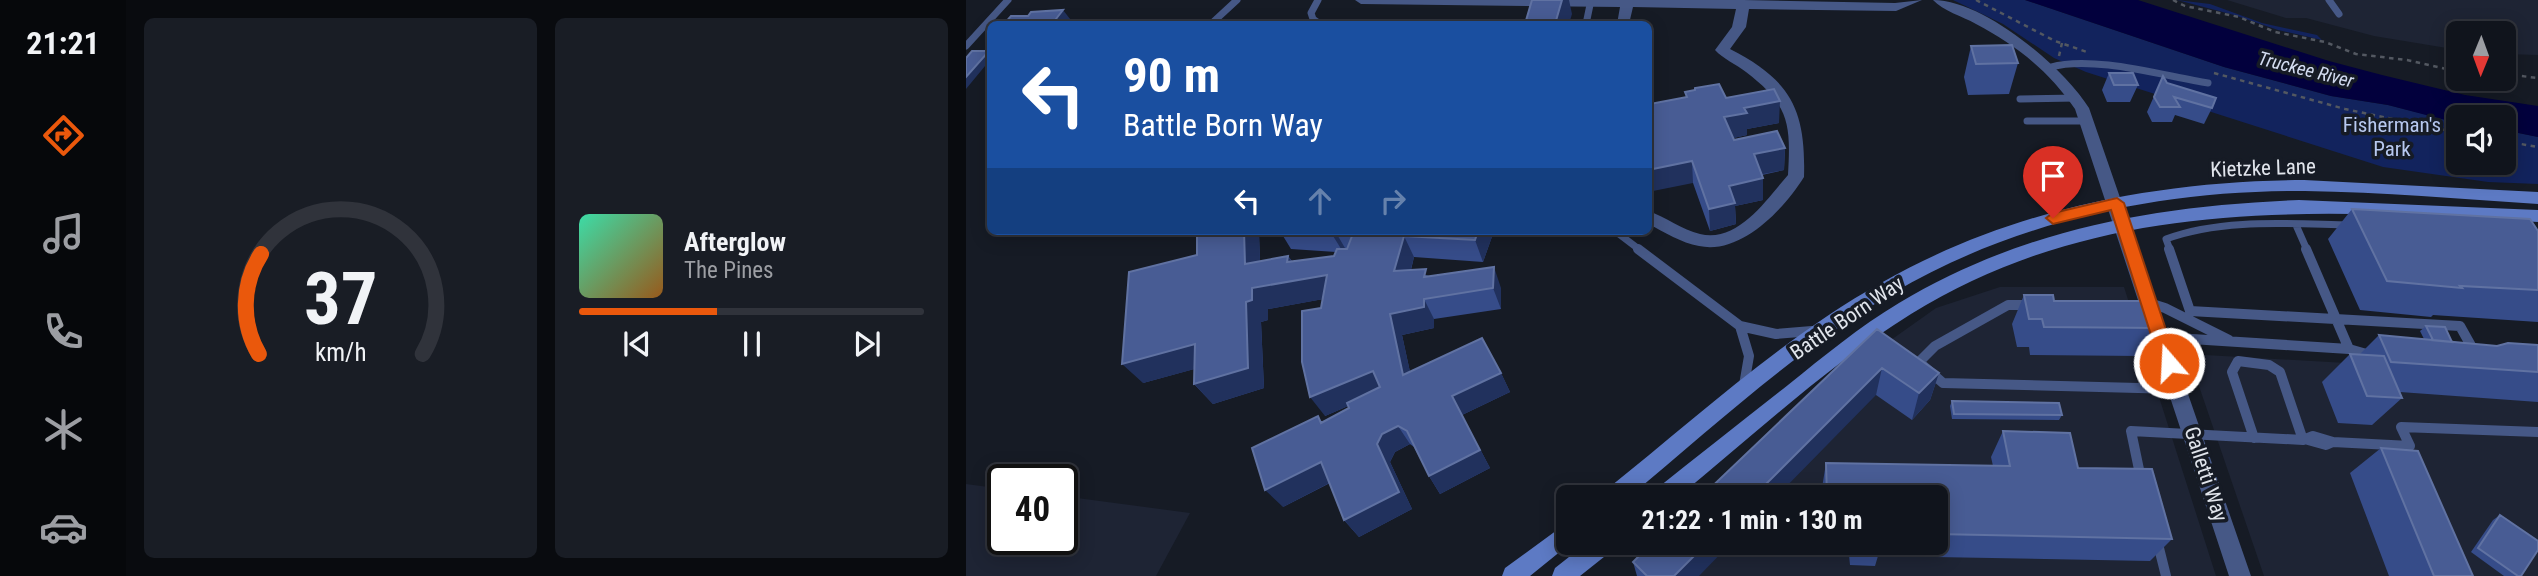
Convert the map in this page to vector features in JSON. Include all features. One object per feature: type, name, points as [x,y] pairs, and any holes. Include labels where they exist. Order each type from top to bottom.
[{"type":"main road","name":"Kietzke Lane","points":[[2119,212],[2227,188],[2298,186],[2538,198]]},
{"type":"main road","name":"Kietzke Lane","points":[[2119,212],[2297,204],[2538,216]]},
{"type":"main road","name":"Battle Born Way","points":[[1627,485],[1831,326],[1895,283],[1966,248],[2031,225],[2119,212]]},
{"type":"main road","name":"Battle Born Way","points":[[1677,485],[1861,337],[1921,299],[2026,250],[2119,212]]},
{"type":"main road","points":[[1513,576],[1556,542]]},
{"type":"main road","points":[[1563,576],[1590,555]]},
{"type":"street","points":[[1361,0],[1499,1],[1530,8],[1592,2],[1896,7],[1916,0]]},
{"type":"street","name":"Galletti Way","points":[[1939,0],[2007,35],[2051,67],[2077,99],[2088,121],[2119,212],[2146,305],[2160,337],[2240,576]]},
{"type":"street","points":[[1624,21],[1627,3]]},
{"type":"street","points":[[1652,219],[1700,240],[1723,241],[1741,234],[1796,177],[1797,149],[1791,109],[1740,60],[1722,50],[1739,27],[1743,4]]},
{"type":"lane","points":[[989,21],[1008,0]]},
{"type":"lane","points":[[1214,21],[1237,0]]},
{"type":"lane","points":[[1317,21],[1311,16],[1318,0]]},
{"type":"lane","points":[[2329,0],[2339,14]]},
{"type":"lane","points":[[1587,21],[1592,2]]},
{"type":"lane","points":[[966,46],[987,23]]},
{"type":"lane","points":[[2051,67],[2069,62],[2095,64],[2208,83]]},
{"type":"lane","points":[[2020,99],[2077,99]]},
{"type":"lane","points":[[2027,121],[2088,121]]},
{"type":"lane","points":[[2296,225],[2349,349]]},
{"type":"lane","points":[[2355,225],[2235,227],[2184,233],[2166,239],[2190,310],[2460,326],[2480,362]]},
{"type":"lane","points":[[1620,235],[1741,326],[1764,332],[1790,334],[1831,326]]},
{"type":"lane","points":[[2036,305],[2008,305],[1935,346],[1919,362],[1943,383],[2178,389]]},
{"type":"lane","points":[[2146,305],[2165,308],[2231,341]]},
{"type":"lane","points":[[1737,398],[1746,379],[1750,359],[1741,326]]},
{"type":"lane","points":[[2160,337],[2349,349],[2375,357]]},
{"type":"lane","points":[[2254,438],[2232,372],[2238,361],[2269,365],[2280,372],[2306,440]]},
{"type":"lane","points":[[2146,496],[2131,431],[2306,440],[2326,445],[2333,442],[2410,446],[2401,427],[2538,432]]},
{"type":"lane","points":[[2152,523],[2166,576]]},
{"type":"path","points":[[2173,0],[2193,8],[2239,17],[2275,32],[2325,42],[2356,54],[2407,60],[2446,69]]},
{"type":"path","points":[[2516,75],[2538,78]]},
{"type":"path","points":[[2516,143],[2538,147]]},
{"type":"shaded area","points":[[2227,0],[2538,0],[2538,55],[2516,54],[2516,21],[2446,21],[2446,48],[2374,36],[2306,18],[2286,18]]},
{"type":"shaded area","points":[[2000,287],[2124,287],[2216,576],[1647,576],[1669,555],[1948,555],[1948,485],[1739,485],[1867,357],[1936,308]]},
{"type":"shaded area","points":[[2188,354],[2538,374],[2538,576],[2264,576]]},
{"type":"shaded area","points":[[966,484],[987,487],[987,555],[1078,555],[1078,498],[1190,513],[1156,576],[966,576]]},
{"type":"green space","name":"Fisherman's Park","points":[[1953,0],[2025,0],[2224,67],[2331,96],[2388,105],[2446,120],[2446,175],[2516,175],[2516,132],[2538,137],[2538,184],[2488,182],[2383,167],[2086,72],[2054,58],[2003,24]]},
{"type":"green space","points":[[2177,0],[2210,4],[2262,23],[2317,35],[2322,40],[2278,30]]},
{"type":"water","name":"Truckee River","points":[[2025,0],[2138,0],[2329,61],[2446,91],[2538,106],[2538,137],[2516,132],[2516,105],[2446,105],[2446,120],[2388,105],[2331,96],[2224,67]]},
{"type":"building","points":[[1532,0],[1562,0],[1556,21],[1526,21]]},
{"type":"building","points":[[1063,10],[1054,21],[1007,21],[1011,16],[1028,16],[1031,12]]},
{"type":"building","points":[[2012,45],[2018,63],[1976,64],[1971,46]]},
{"type":"building","points":[[972,51],[987,51],[966,77],[966,58]]},
{"type":"building","points":[[2109,73],[2133,73],[2138,85],[2114,85]]},
{"type":"building","points":[[2163,76],[2167,83],[2216,98],[2212,108],[2174,97],[2180,107],[2160,107],[2154,97]]},
{"type":"building","points":[[1719,84],[1726,98],[1774,89],[1780,101],[1744,108],[1747,113],[1724,117],[1734,140],[1777,131],[1785,148],[1754,154],[1763,178],[1729,186],[1735,203],[1709,209],[1692,161],[1652,169],[1652,104],[1687,97],[1685,92]]},
{"type":"building","points":[[2352,209],[2530,219],[2538,231],[2538,290],[2460,286],[2462,288],[2387,281]]},
{"type":"building","points":[[1197,235],[1244,235],[1245,264],[1288,256],[1287,262],[1334,256],[1337,249],[1347,249],[1352,235],[1477,235],[1475,240],[1404,236],[1394,271],[1426,269],[1424,277],[1494,267],[1493,288],[1424,299],[1424,307],[1390,314],[1403,375],[1482,338],[1501,373],[1452,396],[1480,450],[1429,476],[1407,431],[1398,426],[1382,434],[1377,444],[1399,492],[1344,520],[1321,462],[1265,490],[1252,448],[1318,416],[1321,423],[1349,408],[1347,403],[1380,387],[1373,371],[1310,397],[1302,362],[1302,311],[1321,308],[1327,275],[1252,288],[1252,300],[1246,302],[1248,368],[1194,384],[1195,344],[1122,364],[1129,272],[1197,255]]},
{"type":"building","points":[[2024,295],[2053,295],[2054,301],[2149,301],[2158,328],[2044,327],[2042,319],[2029,319]]},
{"type":"building","points":[[2426,326],[2445,327],[2452,342],[2430,340],[2433,340]]},
{"type":"building","points":[[1877,329],[1939,373],[1919,393],[1882,368],[1765,485],[1714,485]]},
{"type":"building","points":[[2379,335],[2497,346],[2508,343],[2538,345],[2538,372],[2391,362]]},
{"type":"building","points":[[2350,354],[2384,356],[2402,398],[2367,396]]},
{"type":"building","points":[[1952,401],[2059,403],[2062,415],[1954,414]]},
{"type":"building","points":[[2003,431],[2070,433],[2078,468],[2152,469],[2172,539],[1948,534],[1948,485],[1827,485],[1826,463],[2010,466]]},
{"type":"building","points":[[2381,448],[2418,451],[2473,576],[2434,576]]},
{"type":"building","points":[[2500,515],[2538,541],[2538,550],[2521,576],[2478,548]]},
{"type":"building","points":[[1640,555],[1695,555],[1674,576],[1647,576],[1633,562]]},
{"type":"route","points":[[2053,218],[2117,203],[2169,363]]}]
